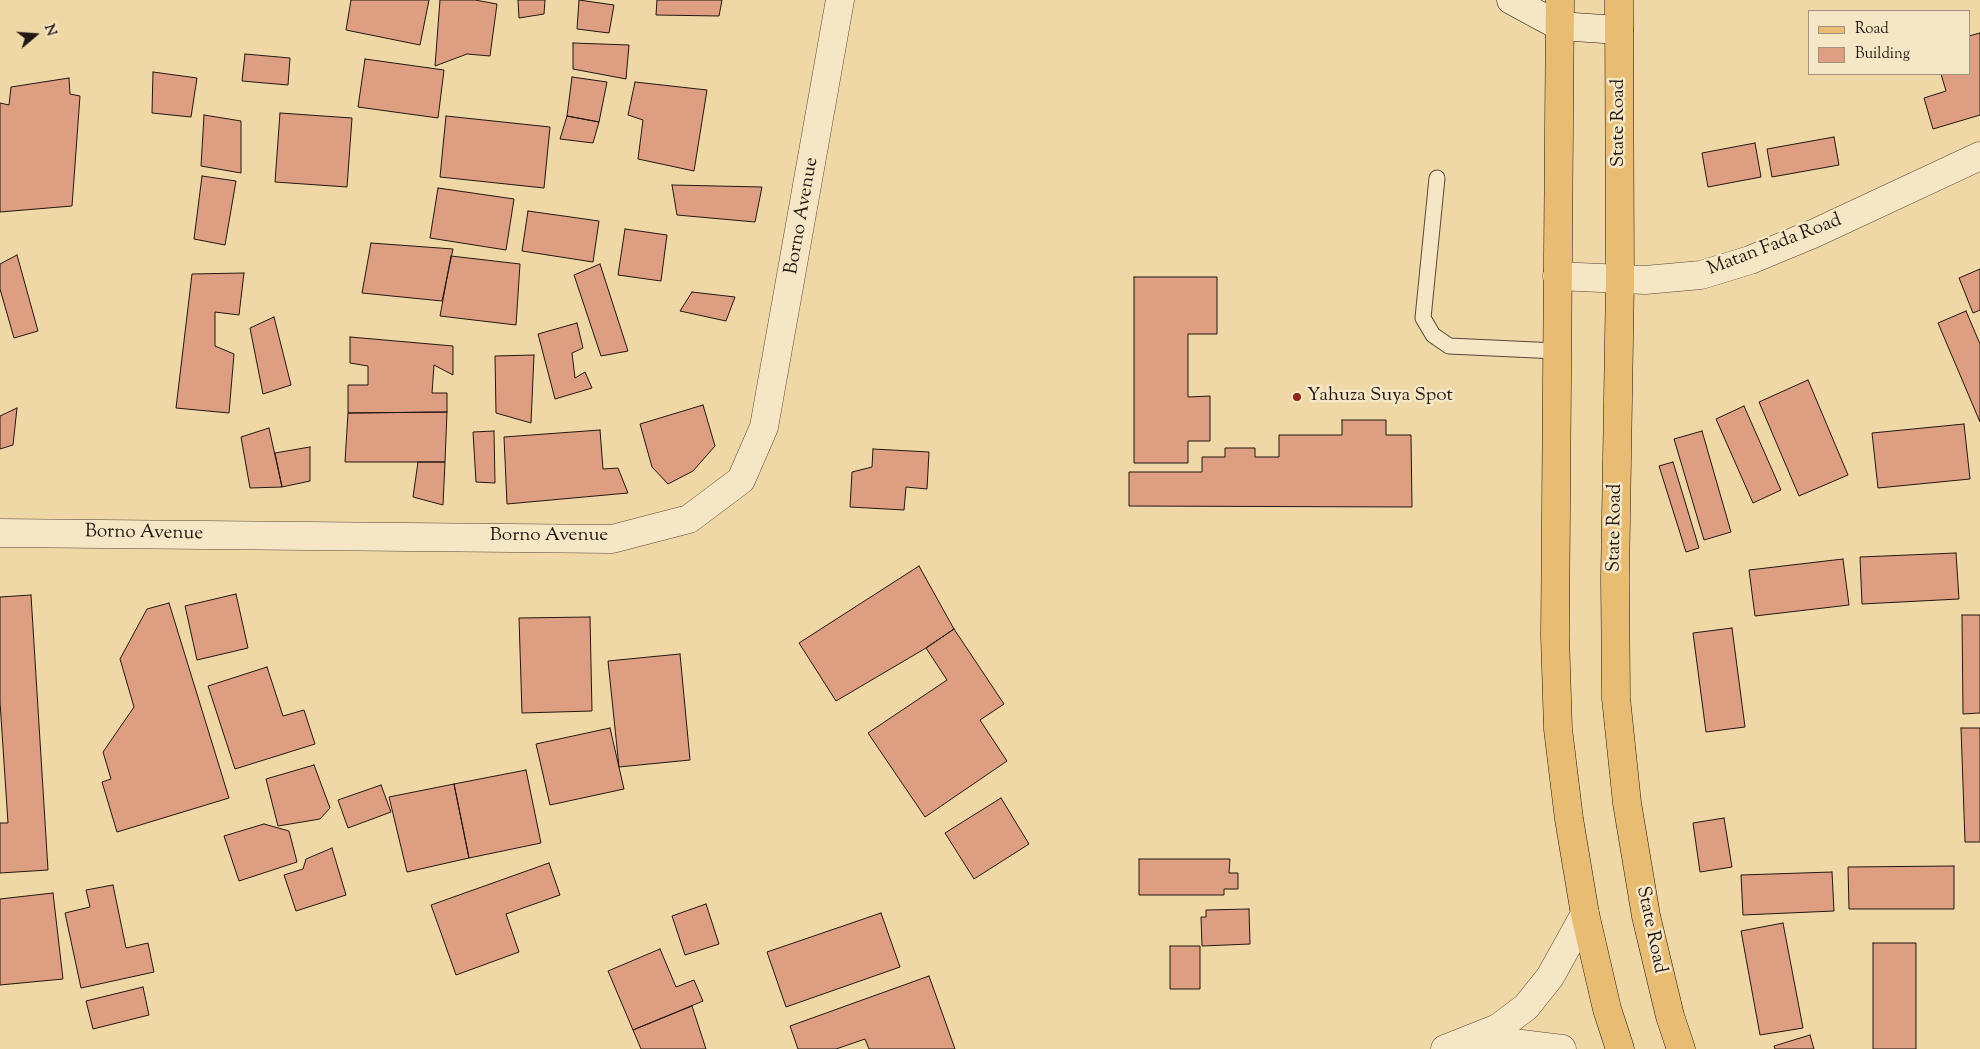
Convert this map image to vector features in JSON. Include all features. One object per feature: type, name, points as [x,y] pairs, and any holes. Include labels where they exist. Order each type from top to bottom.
[{"type":"main road","name":"State Road","points":[[1619,0],[1620,280],[1615,578],[1616,698],[1627,803],[1646,916],[1670,1016],[1681,1049]]},
{"type":"main road","points":[[1559,13],[1555,636],[1558,729],[1569,818],[1585,914],[1607,1009],[1620,1049]]},
{"type":"street","name":"Borno Avenue","points":[[0,533],[612,538],[689,519],[741,480],[764,427],[840,0]]},
{"type":"street","points":[[1510,0],[1620,30]]},
{"type":"street","name":"Matan Fada Road","points":[[1558,276],[1645,280],[1701,275],[1750,260],[1815,234],[1980,156]]},
{"type":"street","points":[[1454,1046],[1498,1028],[1526,1006],[1550,977],[1585,914]]},
{"type":"street","points":[[1454,1046],[1513,1042],[1562,1049]]},
{"type":"lane","points":[[1437,178],[1423,318],[1433,335],[1449,346],[1557,352]]},
{"type":"building","points":[[351,0],[429,0],[420,45],[346,30]]},
{"type":"building","points":[[440,0],[475,0],[497,4],[490,56],[467,54],[435,66]]},
{"type":"building","points":[[518,0],[545,0],[544,14],[519,18]]},
{"type":"building","points":[[579,0],[614,5],[609,33],[577,29]]},
{"type":"building","points":[[657,0],[722,0],[719,16],[656,15]]},
{"type":"building","points":[[1980,33],[1980,115],[1933,129],[1924,98],[1946,91],[1941,75],[1970,75],[1970,36]]},
{"type":"building","points":[[573,43],[629,45],[626,79],[573,69]]},
{"type":"building","points":[[245,54],[290,58],[288,85],[242,81]]},
{"type":"building","points":[[365,59],[444,70],[438,118],[358,107]]},
{"type":"building","points":[[153,72],[197,78],[191,117],[152,113]]},
{"type":"building","points":[[572,77],[607,82],[599,122],[567,116]]},
{"type":"building","points":[[69,78],[70,94],[80,96],[72,206],[0,212],[0,103],[9,105],[11,87]]},
{"type":"building","points":[[635,82],[707,90],[694,171],[638,159],[643,120],[628,115]]},
{"type":"building","points":[[280,113],[352,118],[347,187],[275,182]]},
{"type":"building","points":[[204,115],[241,121],[241,173],[201,166]]},
{"type":"building","points":[[446,116],[550,127],[544,188],[440,177]]},
{"type":"building","points":[[567,116],[599,122],[593,143],[560,139]]},
{"type":"building","points":[[1834,137],[1839,165],[1772,177],[1767,149]]},
{"type":"building","points":[[1755,143],[1761,177],[1708,187],[1702,153]]},
{"type":"building","points":[[202,176],[236,181],[225,245],[194,239]]},
{"type":"building","points":[[672,185],[762,187],[755,222],[677,215]]},
{"type":"building","points":[[438,188],[514,199],[506,250],[430,238]]},
{"type":"building","points":[[528,211],[599,221],[593,262],[522,251]]},
{"type":"building","points":[[625,229],[667,235],[661,281],[618,275]]},
{"type":"building","points":[[371,243],[453,249],[442,301],[362,293]]},
{"type":"building","points":[[17,255],[38,331],[14,338],[0,289],[0,264]]},
{"type":"building","points":[[451,256],[520,264],[516,325],[440,316]]},
{"type":"building","points":[[600,264],[628,351],[601,356],[574,275]]},
{"type":"building","points":[[1980,269],[1980,310],[1973,313],[1959,278]]},
{"type":"building","points":[[244,273],[239,315],[215,312],[215,346],[234,354],[229,413],[176,408],[192,274]]},
{"type":"building","points":[[1134,277],[1217,277],[1217,334],[1188,334],[1188,397],[1210,396],[1210,441],[1188,441],[1188,463],[1134,463]]},
{"type":"building","points":[[692,292],[735,297],[726,321],[680,311]]},
{"type":"building","points":[[1966,311],[1980,344],[1980,422],[1938,323]]},
{"type":"building","points":[[274,317],[291,385],[263,394],[250,328]]},
{"type":"building","points":[[577,323],[583,348],[572,353],[575,378],[585,372],[592,388],[555,399],[538,334]]},
{"type":"building","points":[[350,337],[453,346],[453,375],[434,365],[432,393],[447,393],[447,412],[348,413],[348,385],[368,385],[368,366],[350,363]]},
{"type":"building","points":[[534,355],[531,423],[496,413],[495,356]]},
{"type":"building","points":[[1808,380],[1848,475],[1799,496],[1759,402]]},
{"type":"building","points":[[703,405],[715,446],[693,471],[668,484],[652,467],[640,424]]},
{"type":"building","points":[[1744,406],[1781,490],[1753,503],[1716,419]]},
{"type":"building","points":[[17,408],[13,445],[0,449],[0,416]]},
{"type":"building","points":[[447,412],[445,462],[345,462],[348,413]]},
{"type":"building","points":[[1342,420],[1386,420],[1386,435],[1411,435],[1412,507],[1129,506],[1129,472],[1202,472],[1202,457],[1225,457],[1225,448],[1255,448],[1255,457],[1279,457],[1279,435],[1342,435]]},
{"type":"building","points":[[1964,424],[1970,479],[1878,488],[1872,433]]},
{"type":"building","points":[[269,428],[282,487],[250,488],[241,437]]},
{"type":"building","points":[[600,430],[603,469],[618,468],[628,493],[507,504],[504,437]]},
{"type":"building","points":[[494,431],[495,483],[476,482],[473,432]]},
{"type":"building","points":[[1702,431],[1731,532],[1704,540],[1674,439]]},
{"type":"building","points":[[310,447],[310,481],[282,487],[275,453]]},
{"type":"building","points":[[873,449],[929,452],[927,489],[906,487],[904,510],[850,507],[852,472],[872,467]]},
{"type":"building","points":[[418,462],[445,462],[443,505],[413,497]]},
{"type":"building","points":[[1673,462],[1699,548],[1686,552],[1659,466]]},
{"type":"building","points":[[1956,553],[1959,599],[1862,604],[1860,557]]},
{"type":"building","points":[[1843,559],[1849,605],[1755,616],[1749,570]]},
{"type":"building","points":[[919,566],[954,629],[926,648],[836,701],[799,643]]},
{"type":"building","points":[[236,594],[248,648],[197,660],[185,606]]},
{"type":"building","points":[[31,595],[48,870],[0,873],[0,823],[8,823],[0,702],[0,597]]},
{"type":"building","points":[[169,603],[229,798],[117,832],[102,782],[111,779],[103,752],[134,707],[120,659],[147,609]]},
{"type":"building","points":[[1962,615],[1980,615],[1980,713],[1963,714]]},
{"type":"building","points":[[590,617],[592,711],[522,713],[519,618]]},
{"type":"building","points":[[1732,628],[1745,727],[1706,732],[1693,633]]},
{"type":"building","points":[[954,629],[1004,704],[980,720],[1007,761],[925,817],[868,733],[947,680],[926,648]]},
{"type":"building","points":[[680,654],[690,760],[619,767],[608,661]]},
{"type":"building","points":[[267,667],[283,716],[304,710],[315,744],[235,769],[208,686]]},
{"type":"building","points":[[610,728],[624,789],[550,805],[536,744]]},
{"type":"building","points":[[1961,728],[1980,728],[1980,842],[1965,842]]},
{"type":"building","points":[[314,765],[330,808],[320,819],[278,826],[266,779]]},
{"type":"building","points":[[526,770],[541,843],[469,858],[454,784]]},
{"type":"building","points":[[454,784],[469,858],[407,872],[389,797]]},
{"type":"building","points":[[381,785],[391,812],[348,828],[338,800]]},
{"type":"building","points":[[1001,798],[1029,844],[974,879],[945,833]]},
{"type":"building","points":[[1724,818],[1732,867],[1700,872],[1693,823]]},
{"type":"building","points":[[264,824],[289,831],[297,862],[239,881],[224,836]]},
{"type":"building","points":[[332,848],[346,895],[296,911],[284,875],[303,869],[306,859]]},
{"type":"building","points":[[1139,859],[1230,859],[1229,873],[1238,873],[1238,889],[1224,889],[1224,895],[1139,895]]},
{"type":"building","points":[[549,863],[560,895],[506,914],[519,952],[456,975],[431,905]]},
{"type":"building","points":[[1954,866],[1954,909],[1849,909],[1848,867]]},
{"type":"building","points":[[1832,872],[1834,911],[1743,915],[1741,875]]},
{"type":"building","points":[[113,885],[126,948],[148,943],[154,972],[81,988],[65,913],[90,907],[86,890]]},
{"type":"building","points":[[53,893],[63,979],[0,985],[0,899]]},
{"type":"building","points":[[706,904],[719,944],[685,955],[672,916]]},
{"type":"building","points":[[1249,909],[1250,944],[1202,946],[1201,917],[1206,917],[1206,910]]},
{"type":"building","points":[[881,913],[900,967],[786,1007],[767,952]]},
{"type":"building","points":[[1783,923],[1803,1028],[1760,1035],[1741,931]]},
{"type":"building","points":[[1873,943],[1916,943],[1916,1049],[1873,1049]]},
{"type":"building","points":[[1170,946],[1200,946],[1200,989],[1170,989]]},
{"type":"building","points":[[660,949],[676,987],[694,980],[703,1001],[633,1030],[608,971]]},
{"type":"building","points":[[929,976],[955,1049],[869,1049],[865,1039],[836,1049],[798,1049],[790,1026]]},
{"type":"building","points":[[143,987],[149,1015],[93,1029],[86,1001]]},
{"type":"building","points":[[692,1006],[706,1049],[641,1049],[633,1030]]},
{"type":"building","points":[[1810,1035],[1814,1049],[1775,1049],[1774,1046]]},
{"type":"place","name":"Yahuza Suya Spot","points":[[1297,397]]}]
